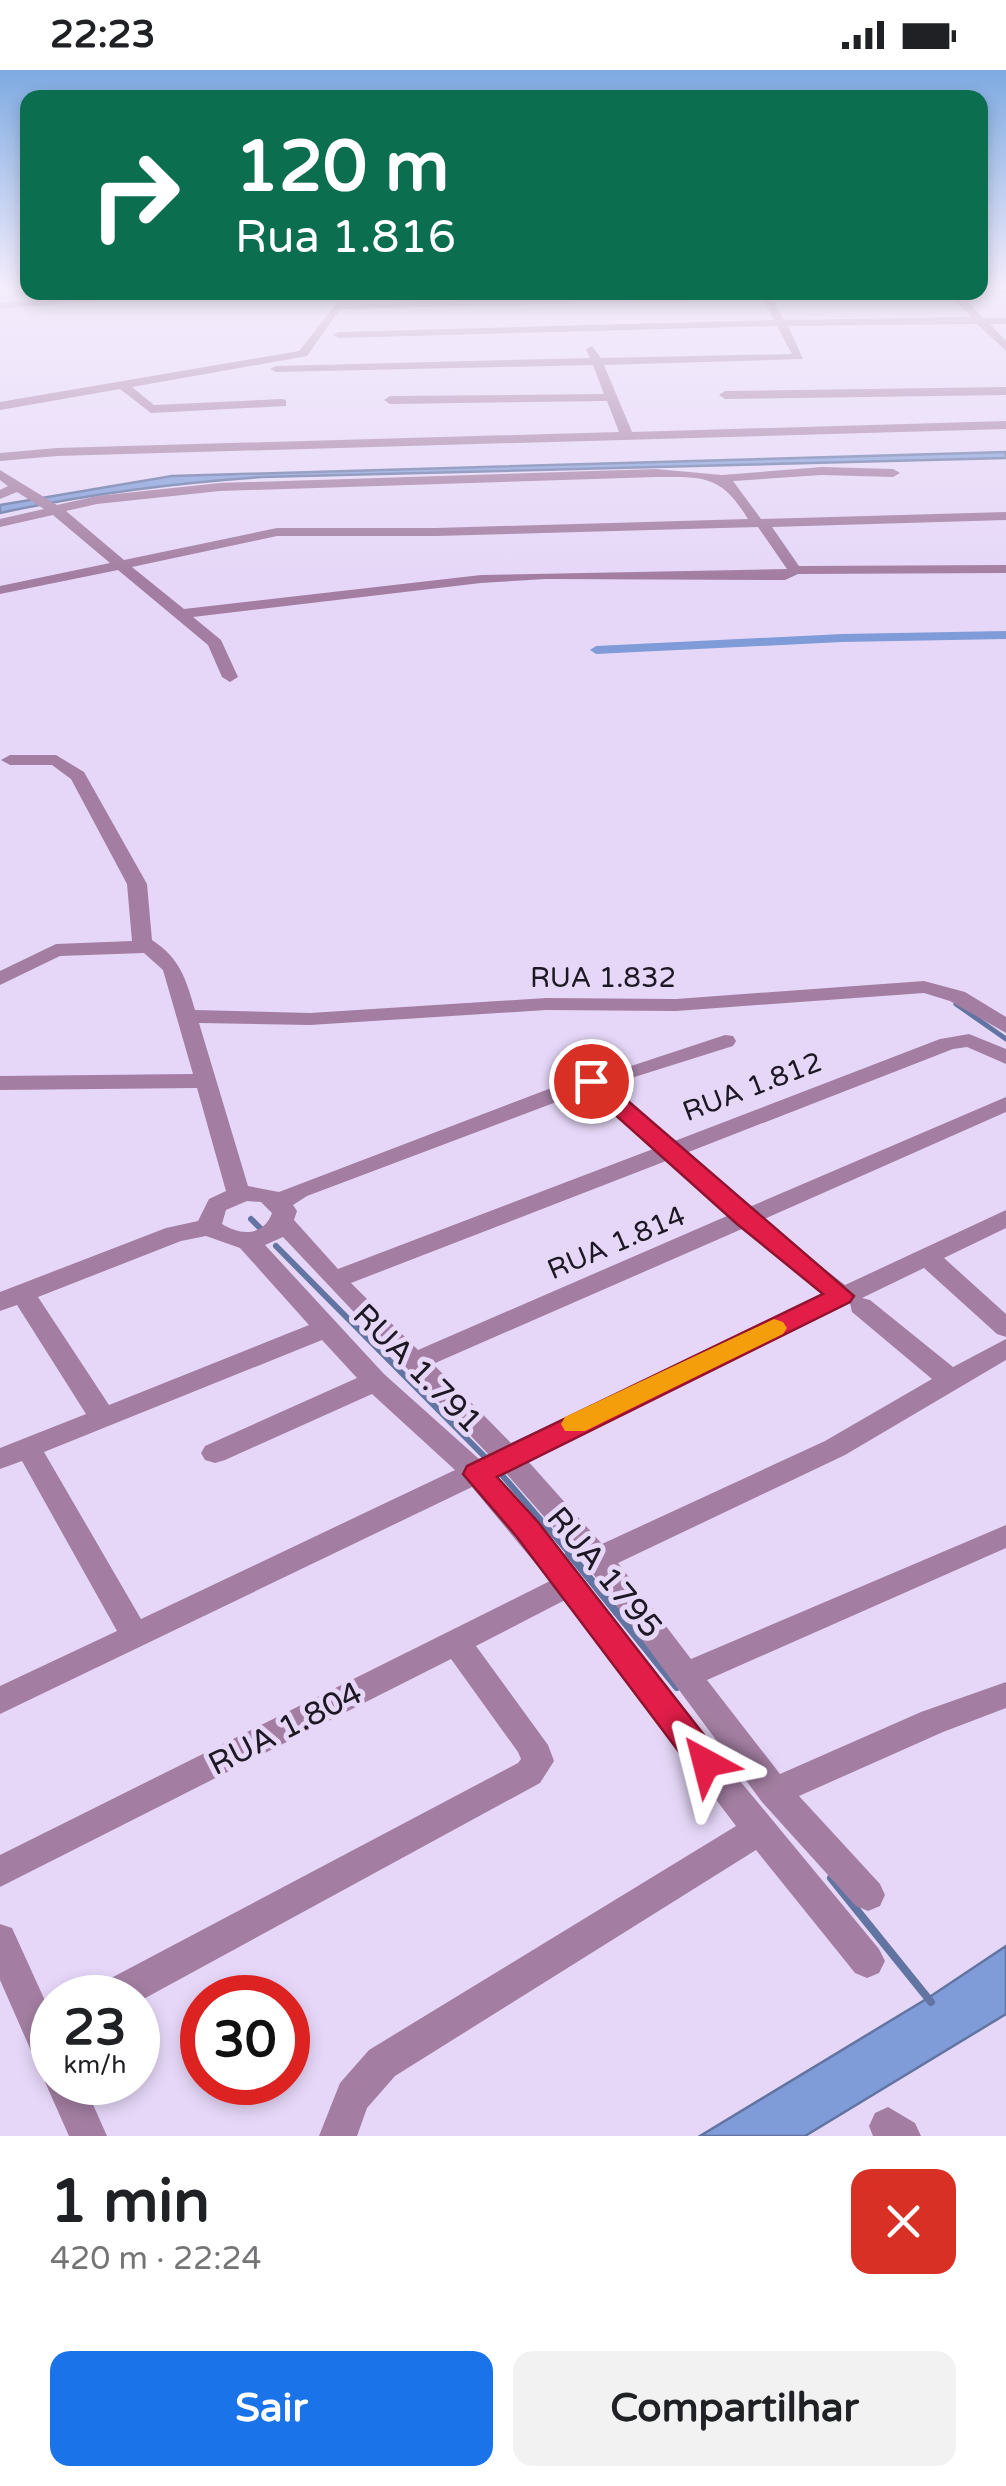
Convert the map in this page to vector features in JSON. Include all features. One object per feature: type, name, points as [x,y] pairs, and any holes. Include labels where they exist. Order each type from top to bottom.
[{"type":"street","points":[[0,406],[124,383]]},
{"type":"street","points":[[605,383],[626,436]]},
{"type":"street","points":[[121,384],[151,409],[282,403]]},
{"type":"street","points":[[725,395],[1006,391]]},
{"type":"street","points":[[390,400],[610,397]]},
{"type":"street","points":[[0,457],[57,452],[1006,425]]},
{"type":"street","points":[[0,522],[97,500],[290,482],[605,473],[724,478],[822,471],[893,474]]},
{"type":"street","points":[[0,474],[54,508],[182,614],[215,643],[230,676]]},
{"type":"street","points":[[724,478],[737,489],[795,570]]},
{"type":"street","points":[[0,495],[18,487]]},
{"type":"street","points":[[0,590],[288,531],[397,533],[1006,516]]},
{"type":"street","points":[[182,614],[481,578],[785,576],[795,570],[1006,569]]},
{"type":"street","points":[[10,760],[56,760],[78,776],[142,899],[145,948]]},
{"type":"street","points":[[0,979],[56,950],[145,948],[162,956],[173,970],[189,1016],[203,1082],[239,1194]]},
{"type":"street","name":"RUA 1.832","points":[[189,1016],[310,1019],[546,1004],[676,1006],[924,987],[944,989],[968,1000],[1006,1027]]},
{"type":"street","points":[[102,1416],[11,1297],[175,1234],[210,1227],[231,1240],[247,1242],[276,1231],[281,1212],[300,1191],[591,1081],[620,1077],[726,1040]]},
{"type":"street","name":"RUA 1.812","points":[[334,1280],[948,1044],[970,1040],[986,1044],[1006,1057]]},
{"type":"street","points":[[591,1081],[745,1219],[951,1380]]},
{"type":"street","points":[[0,1083],[203,1082]]},
{"type":"street","name":"RUA 1.814","points":[[414,1362],[1006,1104]]},
{"type":"street","points":[[210,1227],[211,1210],[239,1194],[269,1196],[281,1212]]},
{"type":"street","name":"RUA 1795","points":[[281,1212],[334,1280],[507,1456],[598,1559],[774,1792],[868,1895]]},
{"type":"street","points":[[0,1701],[477,1474],[507,1456],[851,1301],[926,1256],[1006,1218]]},
{"type":"street","name":"RUA 1.791","points":[[247,1242],[375,1381],[477,1474],[570,1584],[759,1830],[867,1961]]},
{"type":"street","points":[[926,1256],[1006,1328]]},
{"type":"street","points":[[0,1459],[327,1328]]},
{"type":"street","points":[[598,1559],[835,1448],[1006,1348]]},
{"type":"street","points":[[214,1453],[311,1413],[375,1381]]},
{"type":"street","points":[[28,1448],[136,1637]]},
{"type":"street","points":[[688,1674],[1006,1536]]},
{"type":"street","name":"RUA 1.804","points":[[0,1872],[570,1584]]},
{"type":"street","points":[[153,1975],[530,1773],[538,1761],[532,1745],[456,1642]]},
{"type":"street","points":[[774,1792],[932,1722],[1006,1696]]},
{"type":"street","points":[[338,2136],[353,2096],[382,2063],[759,1830]]},
{"type":"street","points":[[0,1940],[30,2001]]},
{"type":"street","points":[[74,2105],[88,2136]]},
{"type":"water","points":[[1006,452],[1006,458],[262,477],[130,490],[0,513],[0,505],[172,476]]},
{"type":"water","points":[[1006,1946],[1006,2014],[805,2136],[700,2136],[928,1998]]},
{"type":"waterway","points":[[596,650],[1006,635]]},
{"type":"waterway","points":[[956,1004],[1006,1039]]},
{"type":"waterway","points":[[251,1219],[261,1229]]},
{"type":"waterway","points":[[276,1246],[488,1460]]},
{"type":"waterway","points":[[496,1468],[571,1555]]},
{"type":"waterway","points":[[569,1553],[677,1687]]},
{"type":"waterway","points":[[831,1878],[931,2002]]},
{"type":"slow traffic","points":[[575,1424],[774,1328]]},
{"type":"route","points":[[591,1081],[745,1219],[841,1296],[477,1474],[527,1530],[706,1763]]}]
